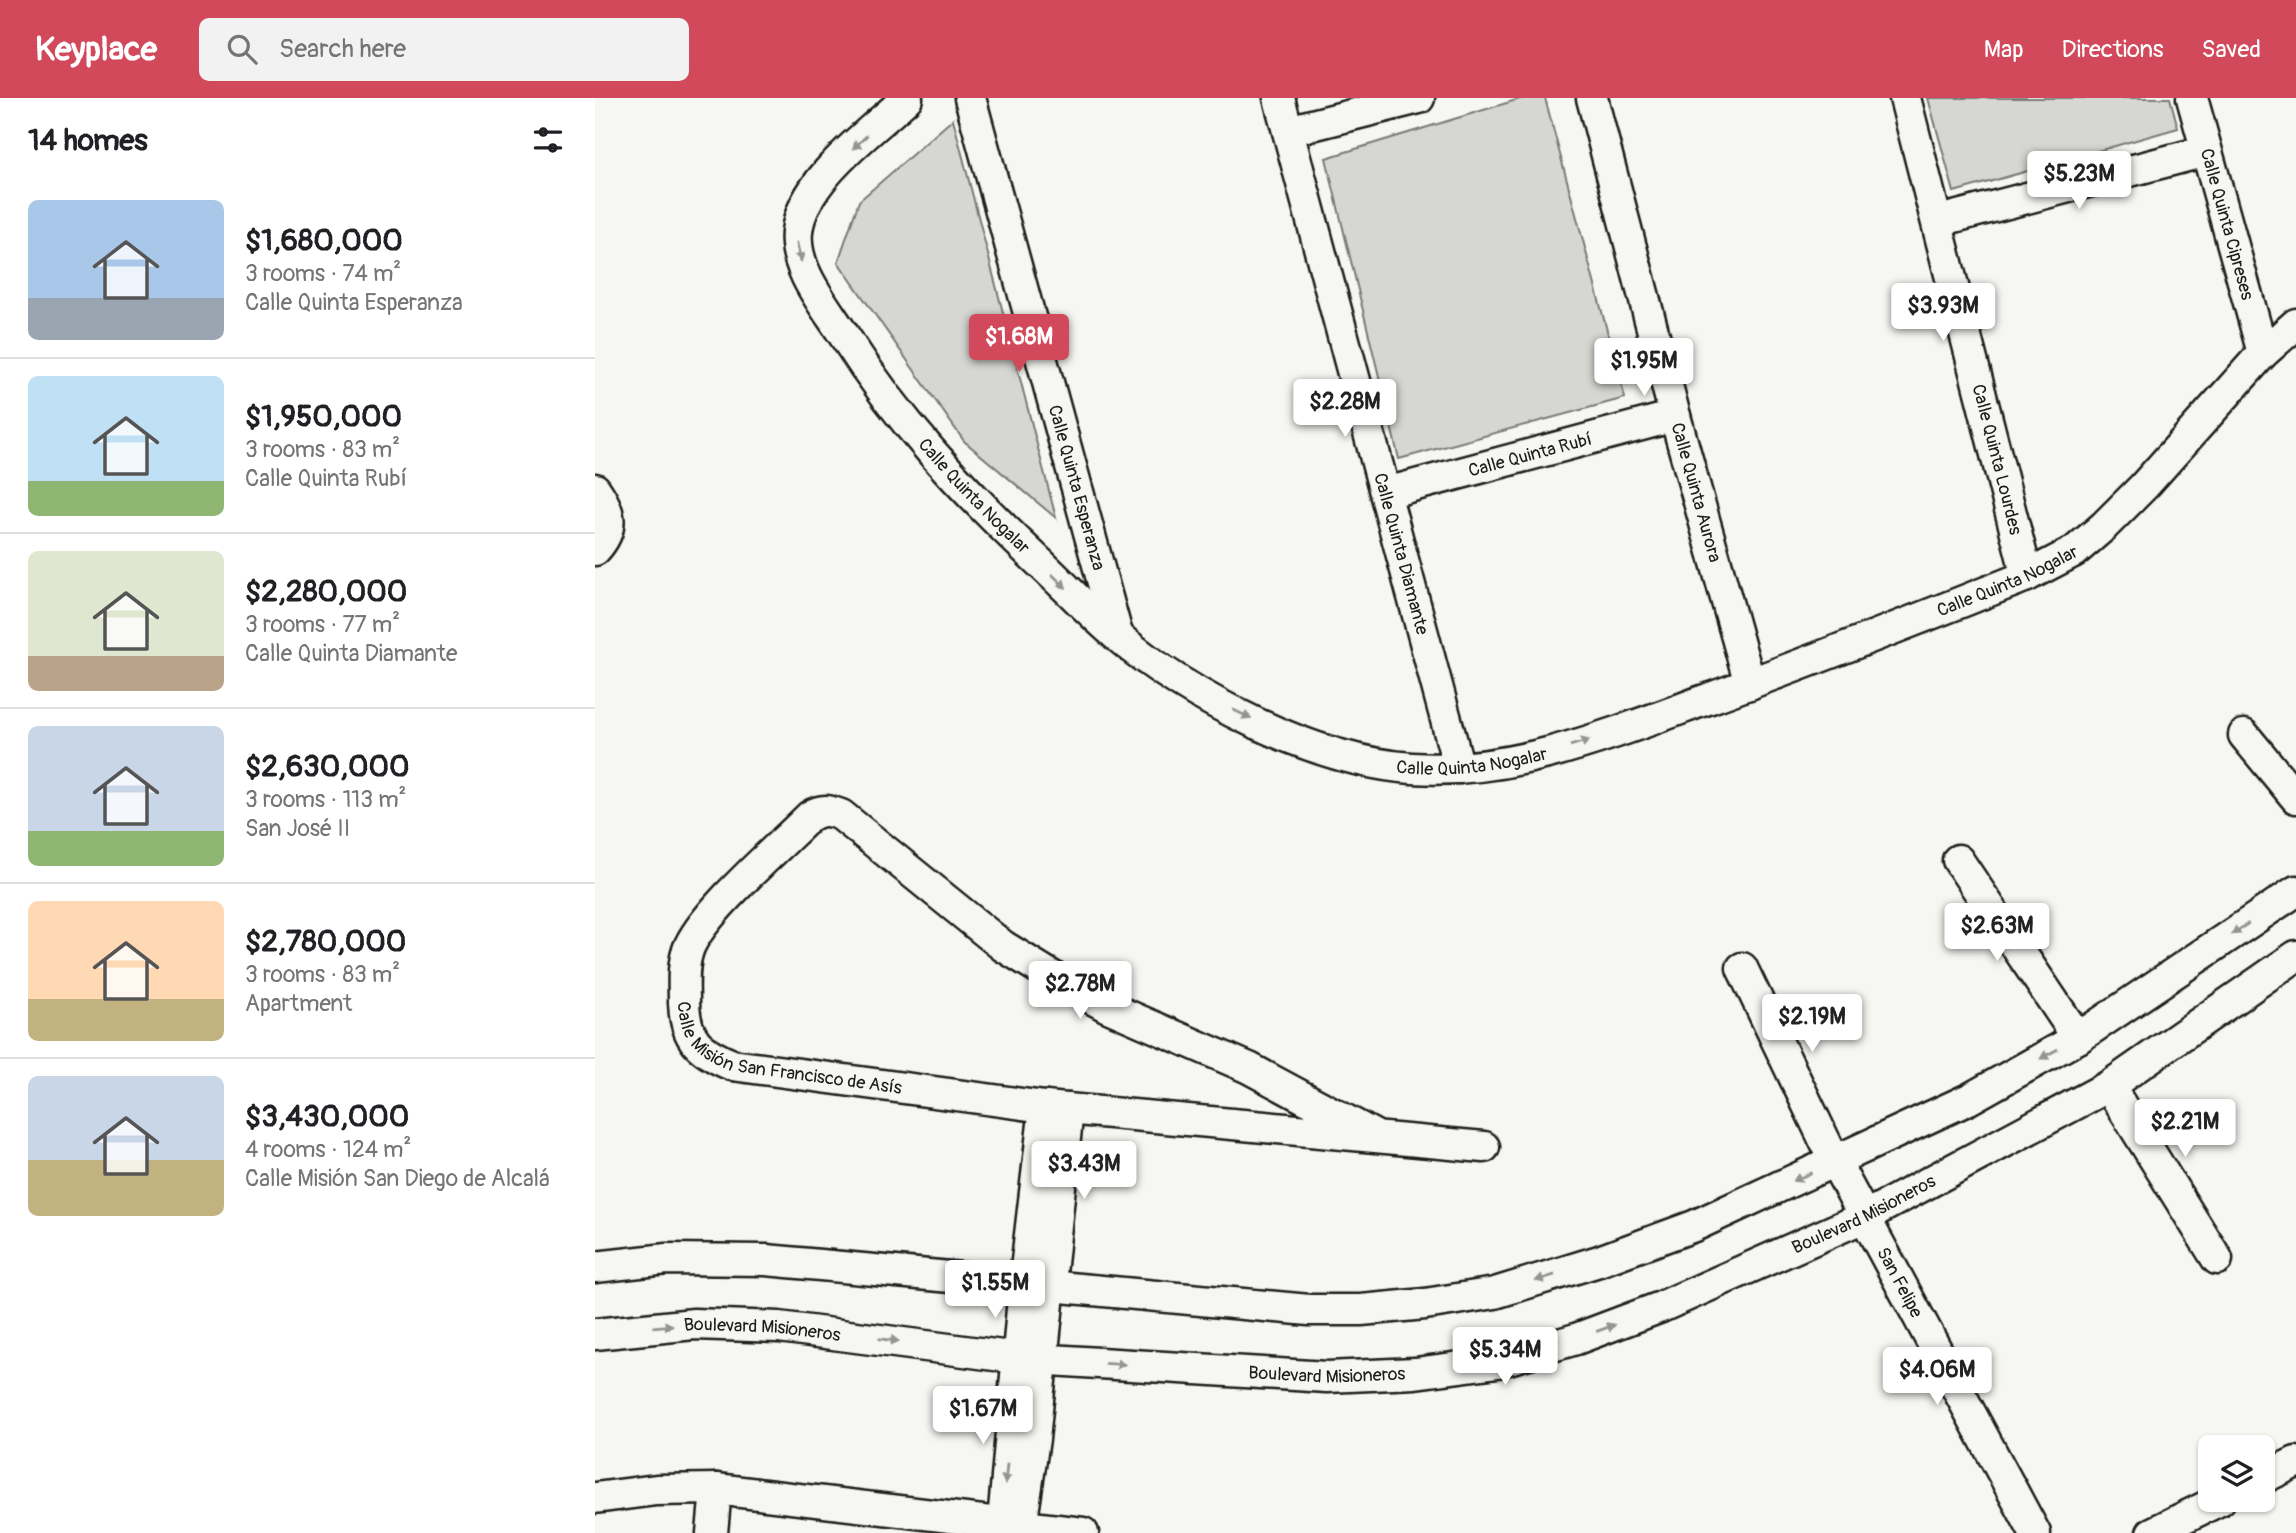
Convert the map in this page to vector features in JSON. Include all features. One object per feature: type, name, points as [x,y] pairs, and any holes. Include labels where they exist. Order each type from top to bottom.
[{"type":"street","name":"Calle Quinta Nogalar","points":[[907,98],[814,188],[801,213],[796,234],[799,256],[810,282],[861,361],[919,441],[969,496],[1117,636],[1175,677],[1284,734],[1358,760],[1411,768],[1459,768],[1519,760],[1620,732],[2027,576],[2075,551],[2104,526],[2144,486],[2263,352],[2296,324]]},
{"type":"street","name":"Calle Quinta Esperanza","points":[[970,98],[1117,636]]},
{"type":"street","name":"Calle Quinta Diamante","points":[[1279,98],[1459,768]]},
{"type":"street","points":[[1288,131],[1419,98]]},
{"type":"street","name":"Calle Quinta Aurora","points":[[1592,98],[1675,416],[1750,684]]},
{"type":"street","name":"Calle Quinta Lourdes","points":[[1905,98],[1939,221],[2027,576]]},
{"type":"street","name":"Calle Quinta Cipreses","points":[[2192,98],[2263,352]]},
{"type":"street","points":[[1939,221],[2206,151]]},
{"type":"street","name":"Calle Quinta Rubí","points":[[1386,493],[1675,416]]},
{"type":"street","points":[[595,489],[610,515],[610,528],[595,550]]},
{"type":"street","points":[[2244,735],[2296,798]]},
{"type":"street","name":"Calle Misión San Francisco de Asís","points":[[1377,1137],[1249,1068],[1108,1007],[1058,980],[1003,946],[841,816],[829,810],[820,810],[810,816],[707,919],[687,951],[684,974],[685,1024],[700,1048],[716,1059],[732,1065],[1056,1108],[1484,1147]]},
{"type":"street","points":[[1958,860],[2078,1038]]},
{"type":"street","points":[[595,1267],[667,1259],[767,1260],[1308,1310],[1361,1310],[1425,1304],[1495,1293],[1599,1261],[1694,1226],[1969,1099],[2078,1038],[2296,891]]},
{"type":"street","name":"Boulevard Misioneros","points":[[595,1334],[694,1324],[779,1327],[1030,1359],[1327,1377],[1415,1373],[1498,1362],[1576,1339],[1661,1307],[1864,1217],[2109,1086],[2296,956]]},
{"type":"street","name":"San Felipe","points":[[1742,968],[1835,1162],[2035,1533]]},
{"type":"street","points":[[2109,1086],[2217,1259]]},
{"type":"street","points":[[1011,1529],[1056,1108]]},
{"type":"street","points":[[2275,1472],[2296,1462]]},
{"type":"street","points":[[712,1533],[716,1489]]},
{"type":"street","points":[[595,1499],[656,1490],[716,1489],[1011,1529],[1083,1533]]},
{"type":"street","points":[[2152,1533],[2198,1511]]},
{"type":"shaded area","points":[[1523,98],[1545,98],[1625,398],[1399,459],[1326,158]]},
{"type":"shaded area","points":[[1928,98],[2170,98],[2178,128],[1954,192]]},
{"type":"shaded area","points":[[953,119],[1056,518],[964,441],[838,262],[859,201]]}]
